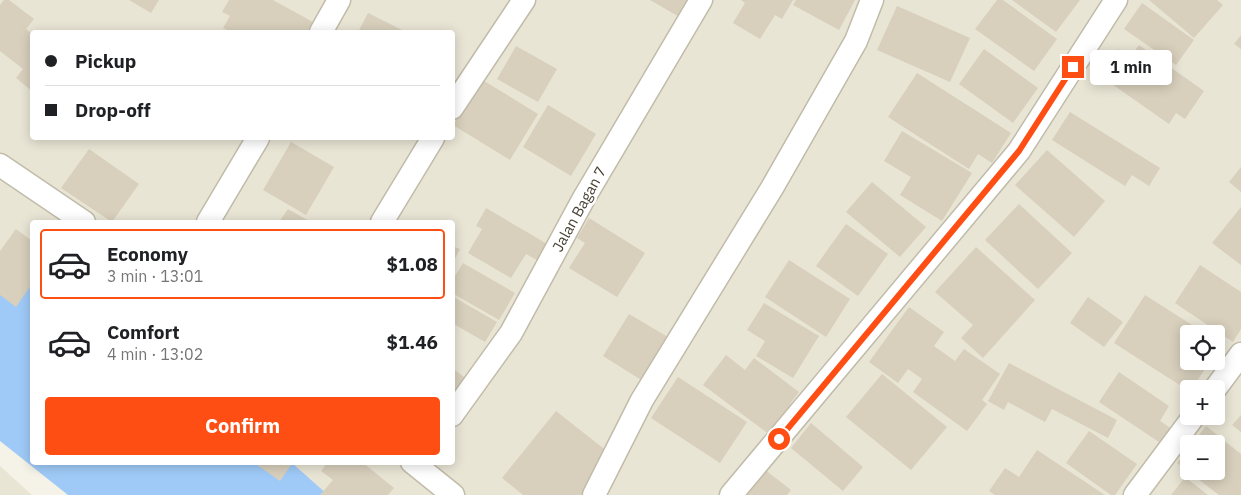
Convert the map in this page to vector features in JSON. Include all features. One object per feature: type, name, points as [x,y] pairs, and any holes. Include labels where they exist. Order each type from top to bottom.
[{"type":"street","points":[[322,30],[339,0]]},
{"type":"street","points":[[455,104],[524,0]]},
{"type":"street","name":"Jalan Bagan 7","points":[[455,411],[511,333],[584,198],[701,0]]},
{"type":"street","points":[[594,495],[642,400],[772,188],[856,41],[872,0]]},
{"type":"street","points":[[731,495],[1019,151],[1116,0]]},
{"type":"street","points":[[209,220],[257,140]]},
{"type":"street","points":[[383,220],[432,140]]},
{"type":"street","points":[[0,165],[81,220]]},
{"type":"street","points":[[1222,380],[1241,354]]},
{"type":"street","points":[[1135,495],[1187,425]]},
{"type":"street","points":[[417,465],[453,495]]},
{"type":"shaded area","points":[[0,0],[1241,0],[1241,495],[280,495],[241,465],[455,465],[455,220],[30,220],[30,302],[0,279]]},
{"type":"shaded area","points":[[0,466],[32,495],[0,495]]},
{"type":"water","points":[[0,262],[30,284],[30,465],[0,441]]},
{"type":"water","points":[[30,465],[294,465],[328,495],[68,495]]},
{"type":"building","points":[[4,0],[9,0],[34,19],[26,29],[30,32],[30,89],[16,78],[23,69],[0,51],[0,5]]},
{"type":"building","points":[[129,0],[159,0],[151,13]]},
{"type":"building","points":[[229,0],[273,0],[313,22],[308,30],[227,30],[223,28],[230,16],[222,12]]},
{"type":"building","points":[[650,0],[695,0],[683,19]]},
{"type":"building","points":[[741,0],[793,0],[782,19],[775,15],[760,39],[733,23],[745,3]]},
{"type":"building","points":[[796,0],[855,0],[839,30],[793,5]]},
{"type":"building","points":[[997,0],[1003,0],[1057,39],[1034,71],[975,29]]},
{"type":"building","points":[[1012,0],[1080,0],[1056,32]]},
{"type":"building","points":[[1149,0],[1217,0],[1223,5],[1194,38]]},
{"type":"building","points":[[1142,3],[1194,40],[1176,65],[1124,29]]},
{"type":"building","points":[[897,6],[970,38],[950,82],[877,50]]},
{"type":"building","points":[[368,13],[402,30],[359,30]]},
{"type":"building","points":[[1241,35],[1241,49],[1234,44]]},
{"type":"building","points":[[1139,45],[1204,91],[1185,119],[1176,113],[1169,124],[1099,75],[1118,49],[1130,57]]},
{"type":"building","points":[[516,46],[557,69],[538,102],[497,79]]},
{"type":"building","points":[[984,49],[1038,88],[1013,123],[959,84]]},
{"type":"building","points":[[917,73],[1011,133],[992,163],[978,154],[969,169],[888,117]]},
{"type":"building","points":[[481,79],[538,114],[510,160],[455,126],[455,122]]},
{"type":"building","points":[[548,105],[596,134],[571,176],[523,147]]},
{"type":"building","points":[[1070,112],[1160,168],[1149,186],[1132,175],[1125,186],[1052,140]]},
{"type":"building","points":[[902,131],[972,173],[942,221],[900,195],[911,177],[884,161]]},
{"type":"building","points":[[291,142],[334,167],[306,215],[263,190]]},
{"type":"building","points":[[89,149],[139,184],[113,220],[109,220],[61,188]]},
{"type":"building","points":[[1047,150],[1105,201],[1074,237],[1015,185]]},
{"type":"building","points":[[1241,167],[1241,192],[1229,182]]},
{"type":"building","points":[[872,182],[926,227],[900,257],[846,212]]},
{"type":"building","points":[[1019,204],[1072,253],[1038,289],[985,240]]},
{"type":"building","points":[[1241,207],[1241,265],[1212,243]]},
{"type":"building","points":[[486,208],[554,248],[544,264],[526,254],[511,278],[468,253],[482,229],[476,226]]},
{"type":"building","points":[[288,209],[307,220],[280,220]]},
{"type":"building","points":[[589,218],[645,253],[617,297],[569,268],[585,243],[577,238]]},
{"type":"building","points":[[846,224],[888,254],[858,296],[816,266]]},
{"type":"building","points":[[16,229],[30,240],[30,287],[16,307],[0,295],[0,251]]},
{"type":"building","points":[[455,247],[460,249],[455,258]]},
{"type":"building","points":[[976,247],[1035,300],[983,358],[961,338],[973,325],[935,292]]},
{"type":"building","points":[[789,260],[850,299],[826,337],[765,297]]},
{"type":"building","points":[[463,263],[515,293],[499,320],[455,295],[455,276]]},
{"type":"building","points":[[1200,265],[1241,292],[1241,329],[1233,342],[1225,337],[1225,325],[1208,325],[1175,303]]},
{"type":"building","points":[[1145,295],[1192,325],[1180,325],[1180,370],[1204,370],[1198,380],[1180,380],[1180,385],[1114,343]]},
{"type":"building","points":[[1088,297],[1123,322],[1104,347],[1070,323]]},
{"type":"building","points":[[455,298],[497,322],[485,342],[455,325]]},
{"type":"building","points":[[764,303],[819,336],[793,378],[756,356],[765,341],[747,330]]},
{"type":"building","points":[[909,307],[944,332],[934,346],[955,361],[964,349],[1000,374],[982,400],[987,404],[967,431],[913,392],[922,379],[908,369],[898,383],[869,362]]},
{"type":"building","points":[[629,314],[673,340],[646,383],[603,356]]},
{"type":"building","points":[[726,355],[745,370],[754,358],[799,392],[790,404],[797,409],[774,438],[703,385]]},
{"type":"building","points":[[1009,363],[1117,420],[1108,438],[1052,409],[1045,422],[1008,402],[1004,410],[988,401]]},
{"type":"building","points":[[455,370],[472,383],[455,405]]},
{"type":"building","points":[[1119,372],[1169,406],[1160,421],[1175,431],[1165,446],[1099,402]]},
{"type":"building","points":[[882,374],[947,427],[911,470],[846,417]]},
{"type":"building","points":[[678,377],[747,422],[720,463],[651,418]]},
{"type":"building","points":[[556,411],[608,452],[584,495],[523,495],[502,478]]},
{"type":"building","points":[[1241,415],[1241,432],[1232,425]]},
{"type":"building","points":[[811,423],[863,467],[843,491],[791,448]]},
{"type":"building","points":[[1206,426],[1217,435],[1199,435]]},
{"type":"building","points":[[1089,431],[1137,464],[1115,495],[1111,495],[1066,463]]},
{"type":"building","points":[[1225,441],[1241,454],[1241,495],[1219,495],[1199,480],[1225,480]]},
{"type":"building","points":[[1037,450],[1105,495],[995,495],[989,491],[1005,468],[1019,477]]},
{"type":"building","points":[[257,465],[291,465],[280,481]]},
{"type":"building","points":[[326,465],[366,465],[394,488],[388,495],[320,495],[333,480],[321,471]]},
{"type":"building","points":[[764,469],[791,490],[787,495],[744,495]]},
{"type":"building","points":[[1183,480],[1189,480],[1208,495],[1171,495]]},
{"type":"route","points":[[779,439],[1019,151],[1073,67]]}]
